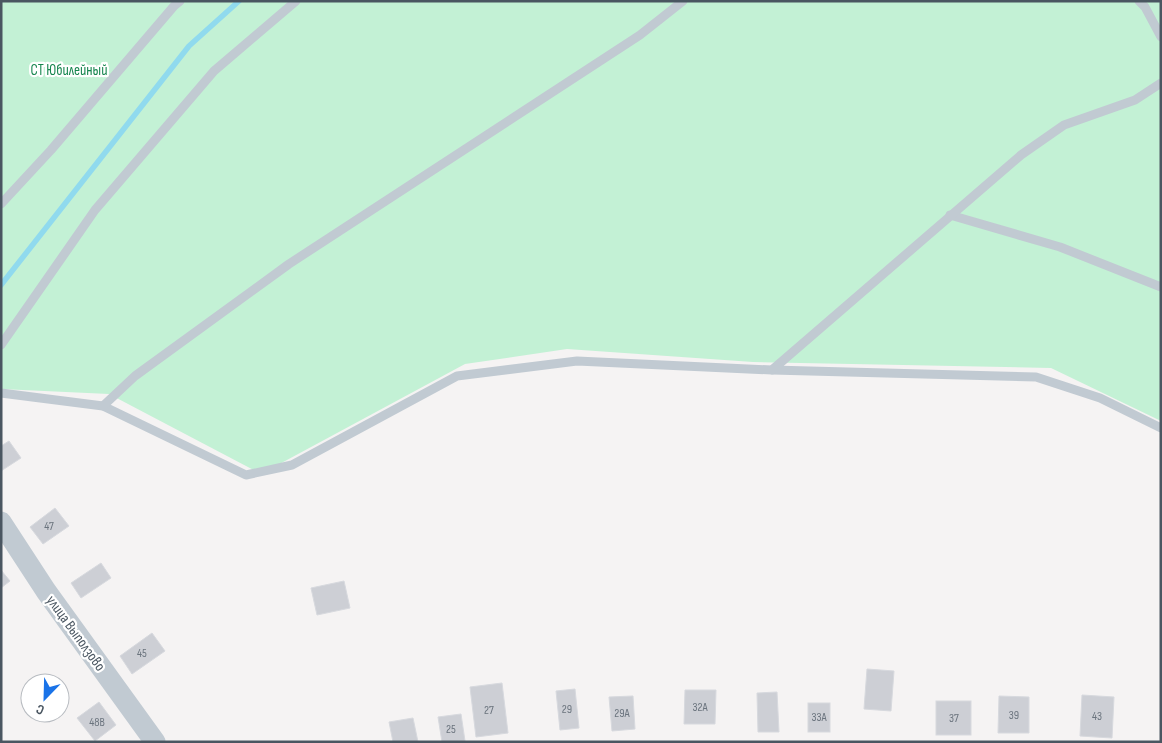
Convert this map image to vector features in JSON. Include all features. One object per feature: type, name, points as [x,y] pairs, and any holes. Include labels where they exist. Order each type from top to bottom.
[{"type":"street","name":"улица Выползово","points":[[1,522],[46,591],[154,742]]},
{"type":"lane","points":[[1,204],[51,150],[180,1]]},
{"type":"lane","points":[[1,345],[95,210],[214,72],[296,1]]},
{"type":"lane","points":[[103,406],[135,376],[289,264],[640,35],[683,1]]},
{"type":"lane","points":[[1139,1],[1145,7],[1161,37]]},
{"type":"lane","points":[[772,370],[1021,154],[1064,125],[1135,100],[1161,83]]},
{"type":"lane","points":[[950,216],[1060,247],[1161,287]]},
{"type":"lane","points":[[1,393],[103,406],[246,476],[292,465],[457,376],[577,361],[772,370],[1036,377],[1100,398],[1161,428]]},
{"type":"green space","name":"СТ Юбилейный","points":[[1,1],[1161,1],[1161,421],[1051,368],[753,362],[567,349],[465,364],[261,474],[109,394],[1,389]]},
{"type":"building","points":[[9,441],[21,458],[1,471],[1,446]]},
{"type":"building","points":[[55,508],[69,526],[43,544],[30,527]]},
{"type":"building","points":[[101,563],[111,578],[81,598],[71,583]]},
{"type":"building","points":[[1,570],[10,581],[1,588]]},
{"type":"building","points":[[344,581],[350,608],[317,615],[311,588]]},
{"type":"building","points":[[152,633],[165,651],[132,674],[120,656]]},
{"type":"building","points":[[867,669],[894,671],[891,711],[864,709]]},
{"type":"building","points":[[502,683],[508,733],[476,737],[470,687]]},
{"type":"building","points":[[575,689],[579,728],[560,730],[556,691]]},
{"type":"building","points":[[685,690],[716,690],[715,724],[684,724]]},
{"type":"building","points":[[777,692],[779,732],[758,732],[757,693]]},
{"type":"building","points":[[1082,695],[1114,697],[1112,738],[1080,736]]},
{"type":"building","points":[[633,696],[635,729],[612,731],[609,697]]},
{"type":"building","points":[[999,696],[1029,697],[1029,733],[998,733]]},
{"type":"building","points":[[936,701],[971,701],[971,735],[936,735]]},
{"type":"building","points":[[99,702],[116,725],[95,741],[77,718]]},
{"type":"building","points":[[808,703],[830,703],[830,732],[808,732]]},
{"type":"building","points":[[461,714],[465,741],[442,742],[438,717]]},
{"type":"building","points":[[413,718],[418,742],[393,742],[389,722]]},
{"type":"waterway","points":[[1,285],[189,46],[239,1]]}]
